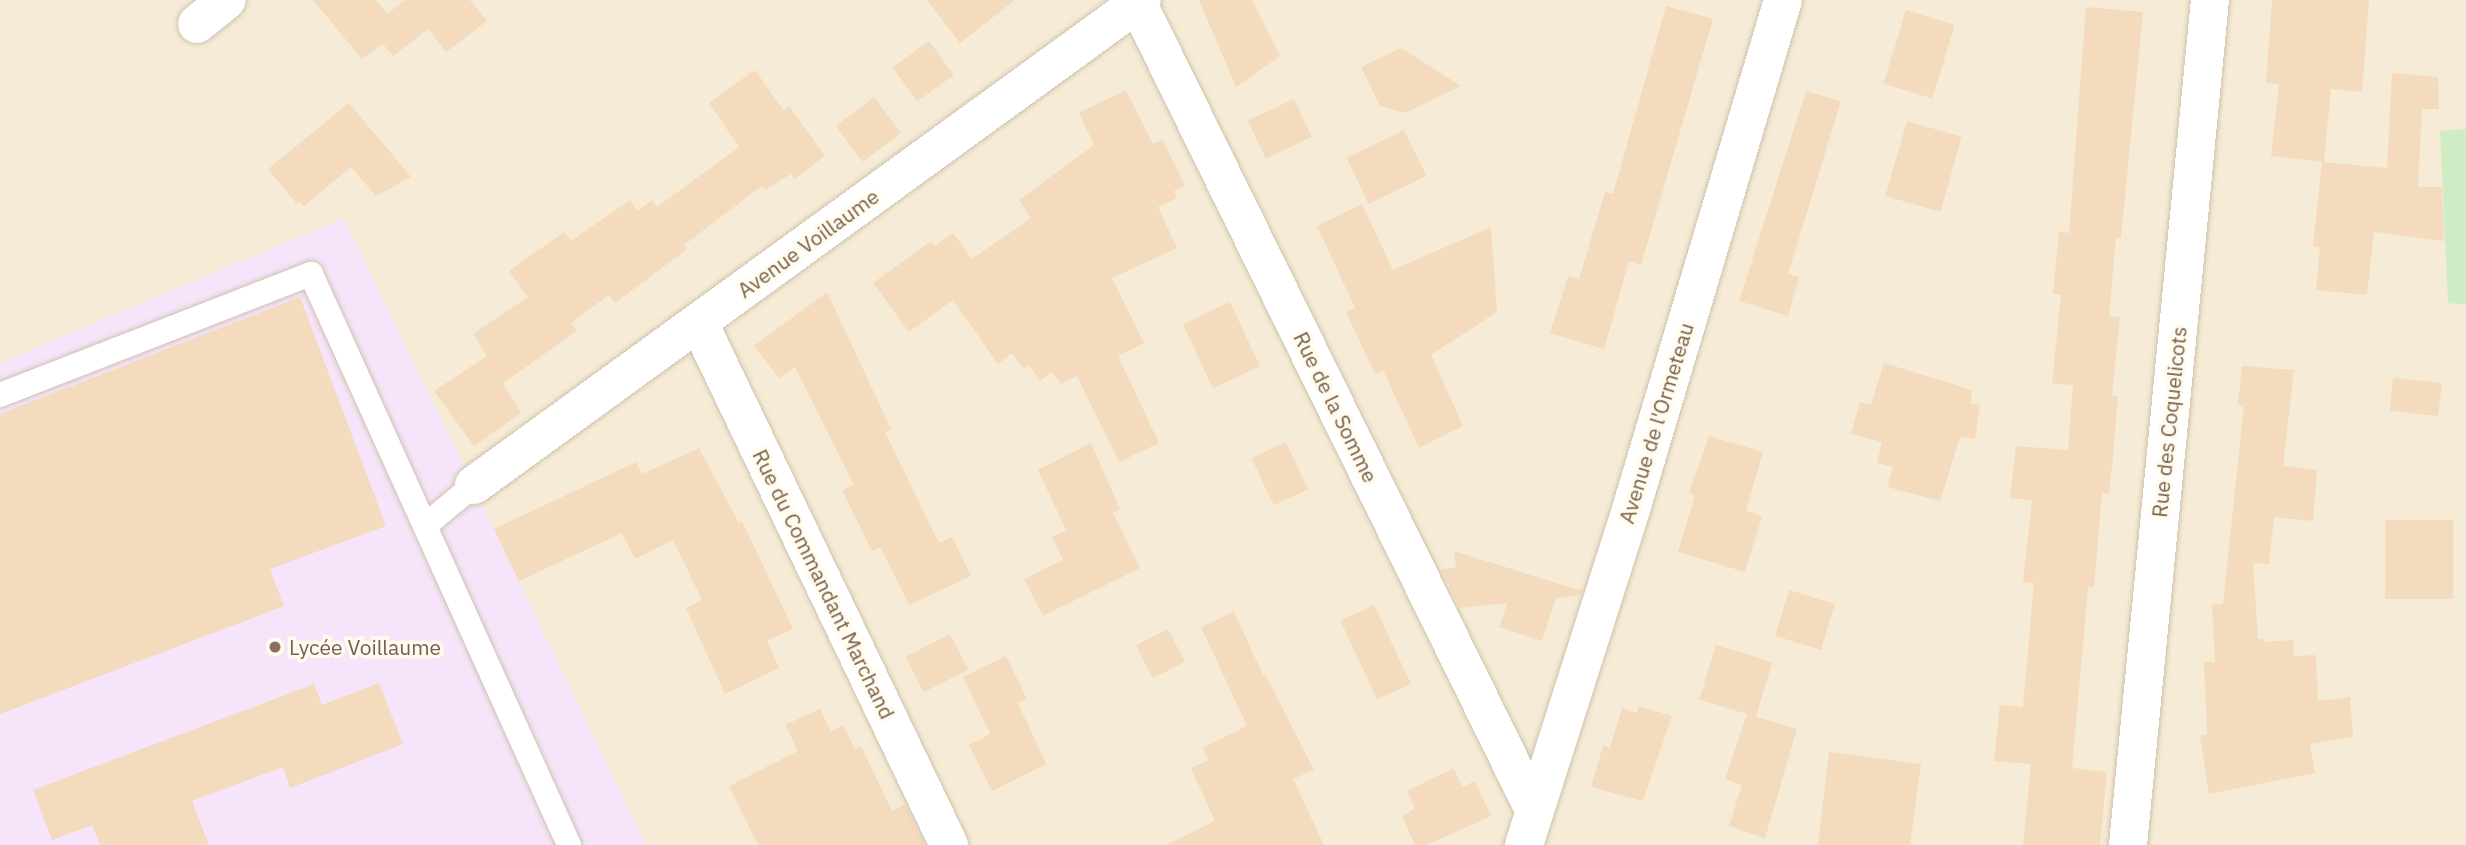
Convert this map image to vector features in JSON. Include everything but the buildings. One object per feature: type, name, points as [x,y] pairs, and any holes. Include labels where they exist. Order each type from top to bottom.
[{"type":"street","points":[[197,24],[227,0]]},
{"type":"street","name":"Avenue de l'Ormeteau","points":[[1529,827],[1632,506],[1783,0]]},
{"type":"street","name":"Rue des Coquelicots","points":[[2128,845],[2210,0]]},
{"type":"street","name":"Rue de la Somme","points":[[1140,2],[1529,827]]},
{"type":"street","name":"Avenue Voillaume","points":[[474,485],[1140,2]]},
{"type":"street","name":"Rue du Commandant Marchand","points":[[699,323],[949,845]]},
{"type":"lane","points":[[0,395],[311,274],[372,412],[427,524],[569,845]]},
{"type":"lane","points":[[427,524],[474,485]]},
{"type":"shaded area","points":[[0,0],[2466,0],[2466,845],[0,845]]},
{"type":"shaded area","name":"Lycée Voillaume","points":[[344,218],[646,845],[0,845],[0,363]]},
{"type":"green space","points":[[2466,129],[2466,305],[2448,303],[2440,131]]},
{"type":"place","name":"Lycée Voillaume","points":[[275,647]]}]
